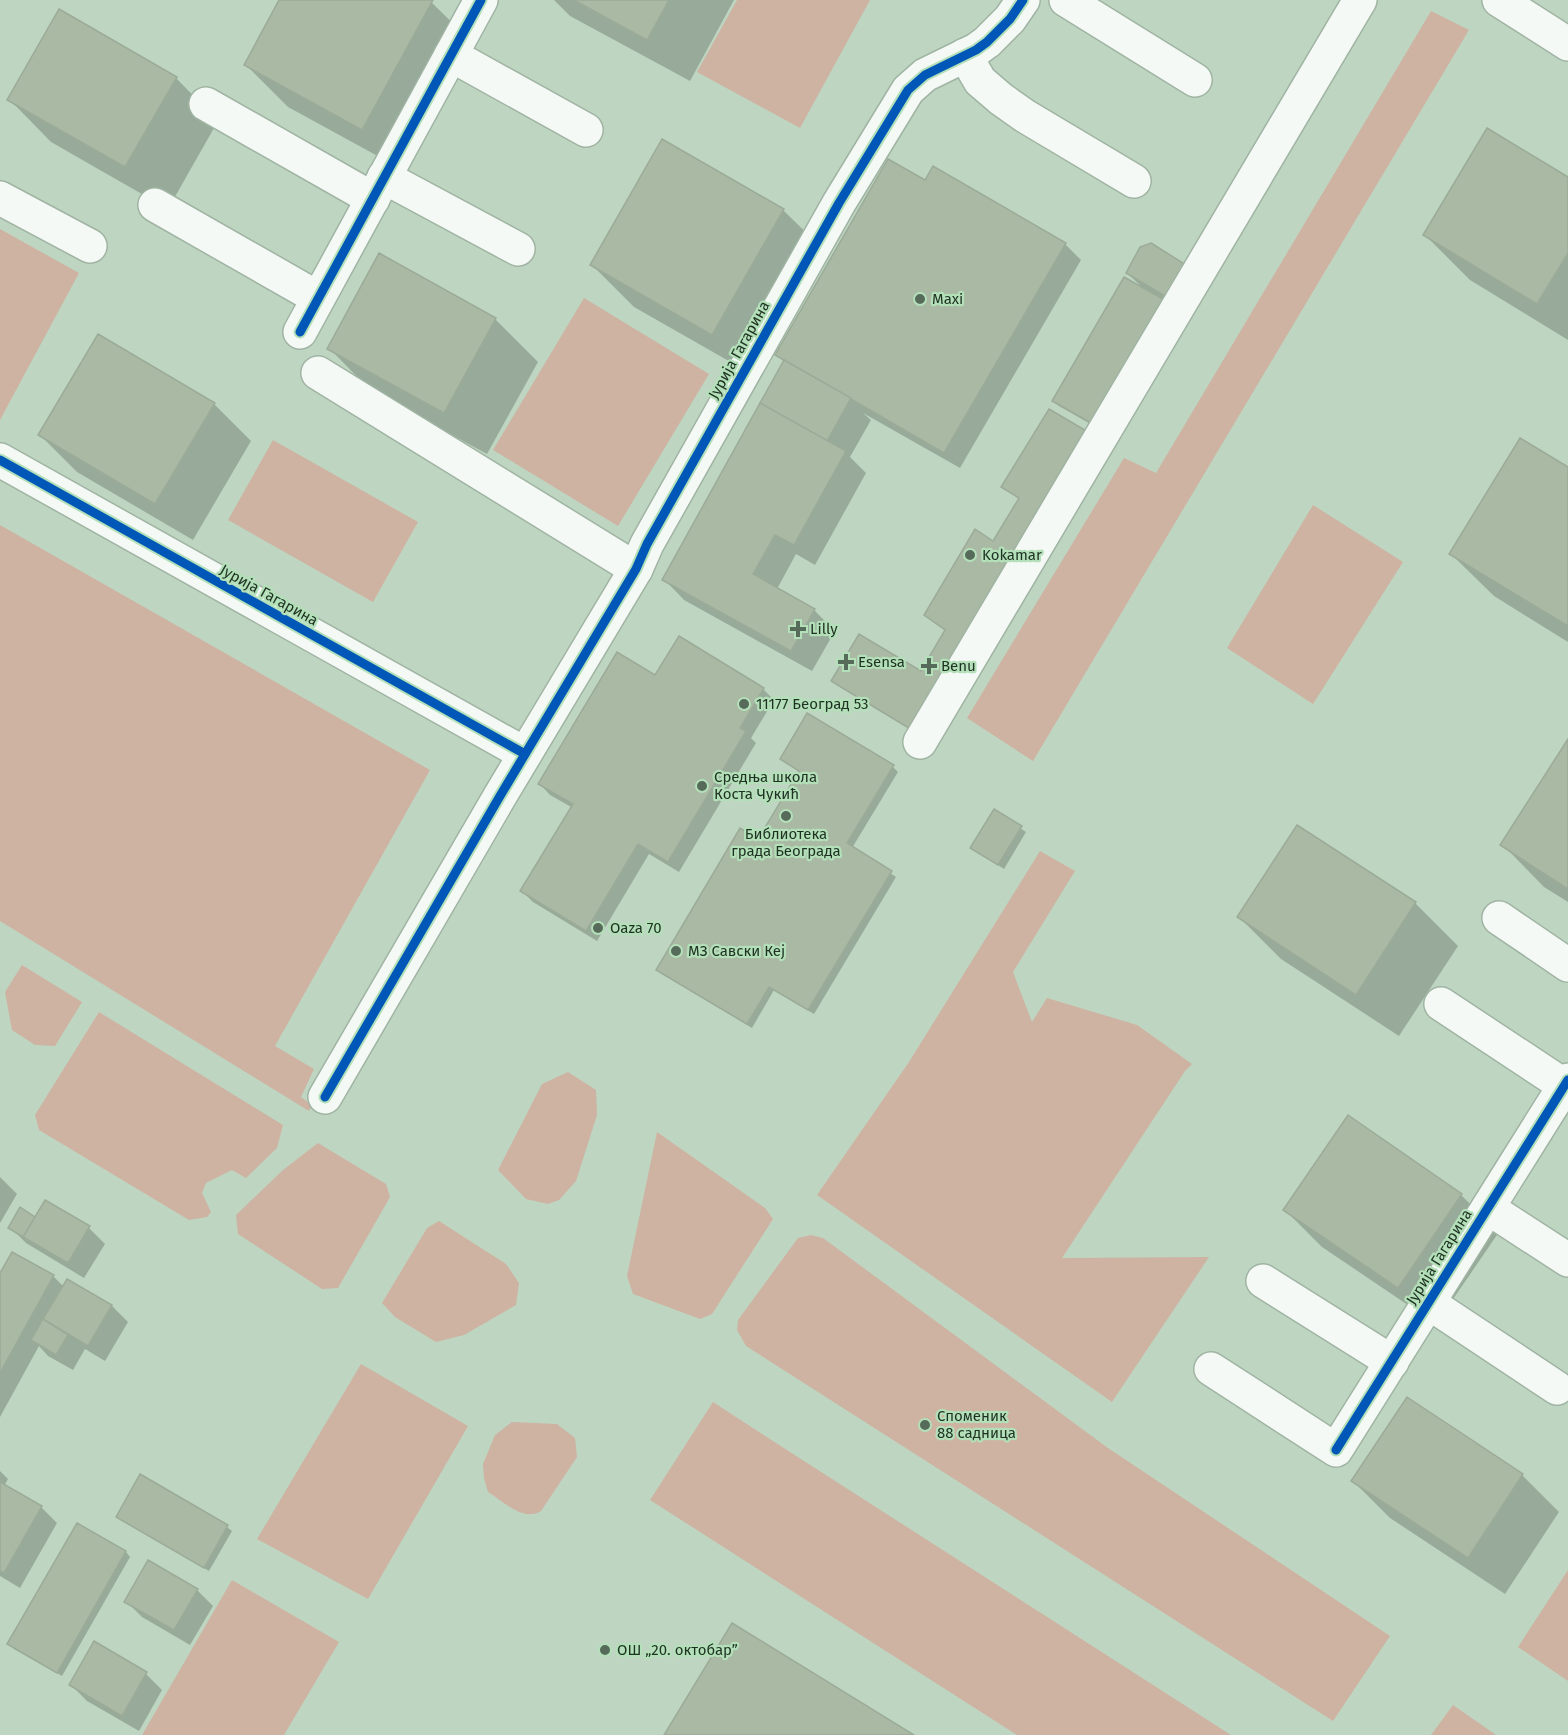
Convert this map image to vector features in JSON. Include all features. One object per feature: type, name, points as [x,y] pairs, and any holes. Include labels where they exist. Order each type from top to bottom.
[{"type":"street","points":[[300,332],[481,0]]},
{"type":"street","name":"Јурија Гагарина","points":[[325,1097],[636,569],[647,544],[892,115],[908,90],[925,75],[987,42],[1010,19],[1023,0]]},
{"type":"street","points":[[1066,0],[1195,80]]},
{"type":"street","points":[[920,742],[1360,0]]},
{"type":"street","points":[[1499,0],[1568,44]]},
{"type":"street","points":[[451,55],[586,130]]},
{"type":"street","points":[[965,55],[980,81],[1001,99],[1025,116],[1134,181]]},
{"type":"street","points":[[206,104],[378,188],[518,249]]},
{"type":"street","points":[[0,198],[90,246]]},
{"type":"street","points":[[155,205],[318,298]]},
{"type":"street","points":[[318,374],[636,569]]},
{"type":"street","name":"Јурија Гагарина","points":[[0,460],[525,754]]},
{"type":"street","points":[[1499,918],[1568,965]]},
{"type":"street","points":[[1441,1004],[1567,1085]]},
{"type":"street","name":"Јурија Гагарина","points":[[1210,1369],[1336,1450],[1567,1085]]},
{"type":"street","points":[[1488,1208],[1568,1260]]},
{"type":"street","points":[[1263,1281],[1392,1362]]},
{"type":"street","points":[[1429,1303],[1557,1388]]},
{"type":"shaded area","points":[[737,0],[870,0],[800,128],[697,72]]},
{"type":"shaded area","points":[[1431,11],[1469,30],[1033,761],[967,718],[1124,458],[1156,473]]},
{"type":"shaded area","points":[[0,229],[79,273],[0,420]]},
{"type":"shaded area","points":[[584,298],[709,374],[618,526],[493,450]]},
{"type":"shaded area","points":[[273,440],[418,522],[373,602],[228,520]]},
{"type":"shaded area","points":[[1313,505],[1403,562],[1313,704],[1227,648]]},
{"type":"shaded area","points":[[0,525],[430,770],[275,1046],[314,1069],[301,1097],[312,1105],[309,1111],[0,921]]},
{"type":"shaded area","points":[[1040,851],[1075,871],[1013,972],[1032,1022],[1047,998],[1137,1025],[1192,1064],[1185,1071],[1062,1258],[1209,1257],[1112,1402],[817,1195],[909,1062]]},
{"type":"shaded area","points":[[22,965],[82,1002],[55,1046],[35,1045],[12,1030],[5,992]]},
{"type":"shaded area","points":[[99,1012],[283,1125],[277,1148],[246,1178],[232,1170],[206,1183],[202,1193],[211,1212],[207,1217],[189,1220],[39,1130],[35,1115]]},
{"type":"shaded area","points":[[568,1072],[596,1090],[597,1115],[576,1181],[559,1200],[548,1204],[526,1199],[498,1170],[542,1084]]},
{"type":"shaded area","points":[[657,1132],[765,1208],[773,1219],[712,1314],[700,1319],[633,1294],[627,1276]]},
{"type":"shaded area","points":[[318,1143],[386,1184],[390,1197],[338,1288],[322,1289],[238,1234],[236,1215],[283,1170]]},
{"type":"shaded area","points":[[439,1221],[506,1264],[519,1283],[516,1305],[464,1335],[436,1342],[395,1317],[382,1303],[427,1228]]},
{"type":"shaded area","points":[[811,1235],[823,1238],[1108,1448],[1390,1636],[1333,1721],[746,1346],[737,1330],[738,1320],[798,1238]]},
{"type":"shaded area","points":[[361,1364],[468,1426],[368,1599],[257,1539]]},
{"type":"shaded area","points":[[713,1402],[1231,1735],[1017,1735],[650,1500]]},
{"type":"shaded area","points":[[512,1422],[557,1424],[575,1438],[577,1457],[541,1511],[534,1514],[513,1509],[488,1492],[484,1478],[483,1464],[495,1435]]},
{"type":"shaded area","points":[[1568,1570],[1568,1681],[1518,1647]]},
{"type":"shaded area","points":[[232,1580],[339,1642],[284,1735],[142,1735]]},
{"type":"shaded area","points":[[1453,1705],[1496,1735],[1431,1735]]},
{"type":"building","points":[[279,0],[433,0],[362,130],[244,65]]},
{"type":"building","points":[[574,0],[669,0],[647,40]]},
{"type":"building","points":[[59,9],[177,77],[125,167],[7,100]]},
{"type":"building","points":[[1487,128],[1568,177],[1568,253],[1537,304],[1423,235]]},
{"type":"building","points":[[662,139],[784,209],[712,335],[590,265]]},
{"type":"building","name":"Maxi","points":[[888,159],[925,180],[933,166],[1066,243],[944,453],[775,355]]},
{"type":"building","points":[[1151,243],[1194,270],[1175,302],[1126,273],[1140,247]]},
{"type":"building","points":[[379,253],[496,318],[444,413],[327,349]]},
{"type":"building","points":[[1124,277],[1170,303],[1098,427],[1052,401]]},
{"type":"building","points":[[98,334],[215,403],[155,504],[38,435]]},
{"type":"building","points":[[784,360],[851,398],[827,441],[760,403]]},
{"type":"building","points":[[760,403],[846,451],[794,545],[775,535],[753,574],[815,609],[791,651],[662,580]]},
{"type":"building","points":[[1049,409],[1095,436],[917,733],[831,681],[859,634],[921,671],[945,630],[924,615],[975,529],[993,541],[1019,498],[1001,487]]},
{"type":"building","points":[[1520,438],[1568,467],[1568,626],[1449,554]]},
{"type":"building","points":[[679,636],[764,688],[740,728],[746,731],[668,862],[638,844],[586,931],[520,891],[573,804],[538,784],[617,652],[655,675]]},
{"type":"building","points":[[807,713],[894,765],[847,843],[892,871],[808,1010],[769,987],[747,1024],[656,970],[740,828],[758,839],[799,771],[780,759]]},
{"type":"building","points":[[1568,739],[1568,889],[1500,845]]},
{"type":"building","points":[[994,809],[1022,826],[998,865],[970,848]]},
{"type":"building","points":[[1297,825],[1416,902],[1356,995],[1237,917]]},
{"type":"building","points":[[1348,1115],[1462,1194],[1398,1288],[1283,1210]]},
{"type":"building","points":[[45,1200],[90,1226],[68,1263],[23,1237]]},
{"type":"building","points":[[20,1207],[35,1217],[23,1237],[8,1228]]},
{"type":"building","points":[[12,1252],[54,1275],[0,1373],[0,1273]]},
{"type":"building","points":[[67,1279],[112,1305],[88,1346],[43,1319]]},
{"type":"building","points":[[43,1319],[68,1335],[56,1355],[31,1340]]},
{"type":"building","points":[[1407,1397],[1523,1474],[1468,1558],[1351,1481]]},
{"type":"building","points":[[140,1474],[228,1525],[204,1568],[116,1517]]},
{"type":"building","points":[[0,1482],[42,1506],[4,1573],[0,1571]]},
{"type":"building","points":[[77,1523],[126,1551],[57,1673],[7,1644]]},
{"type":"building","points":[[148,1560],[198,1589],[174,1630],[124,1602]]},
{"type":"building","points":[[732,1623],[914,1735],[664,1735]]},
{"type":"building","points":[[94,1641],[147,1672],[122,1716],[69,1685]]},
{"type":"cycle path","points":[[300,332],[481,0]]},
{"type":"cycle path","points":[[325,1097],[500,796],[636,569],[647,544],[839,203],[908,90],[925,75],[976,50],[987,42],[1010,19],[1023,0]]},
{"type":"cycle path","points":[[0,460],[525,754]]},
{"type":"cycle path","points":[[1336,1450],[1568,1080]]},
{"type":"place","name":"Maxi","points":[[920,299]]},
{"type":"place","name":"Kokamar","points":[[970,555]]},
{"type":"place","name":"Lilly","points":[[798,629]]},
{"type":"place","name":"Esensa","points":[[846,662]]},
{"type":"place","name":"Benu","points":[[929,666]]},
{"type":"place","name":"11177 Београд 53","points":[[744,704]]},
{"type":"place","name":"Средња школа Коста Чукић","points":[[702,786]]},
{"type":"place","name":"Библиотека града Београда","points":[[786,816]]},
{"type":"place","name":"Oaza 70","points":[[598,928]]},
{"type":"place","name":"МЗ Савски Кеј","points":[[676,951]]},
{"type":"place","name":"Споменик 88 садница","points":[[925,1425]]},
{"type":"place","name":"ОШ „20. октобар”","points":[[605,1650]]}]
